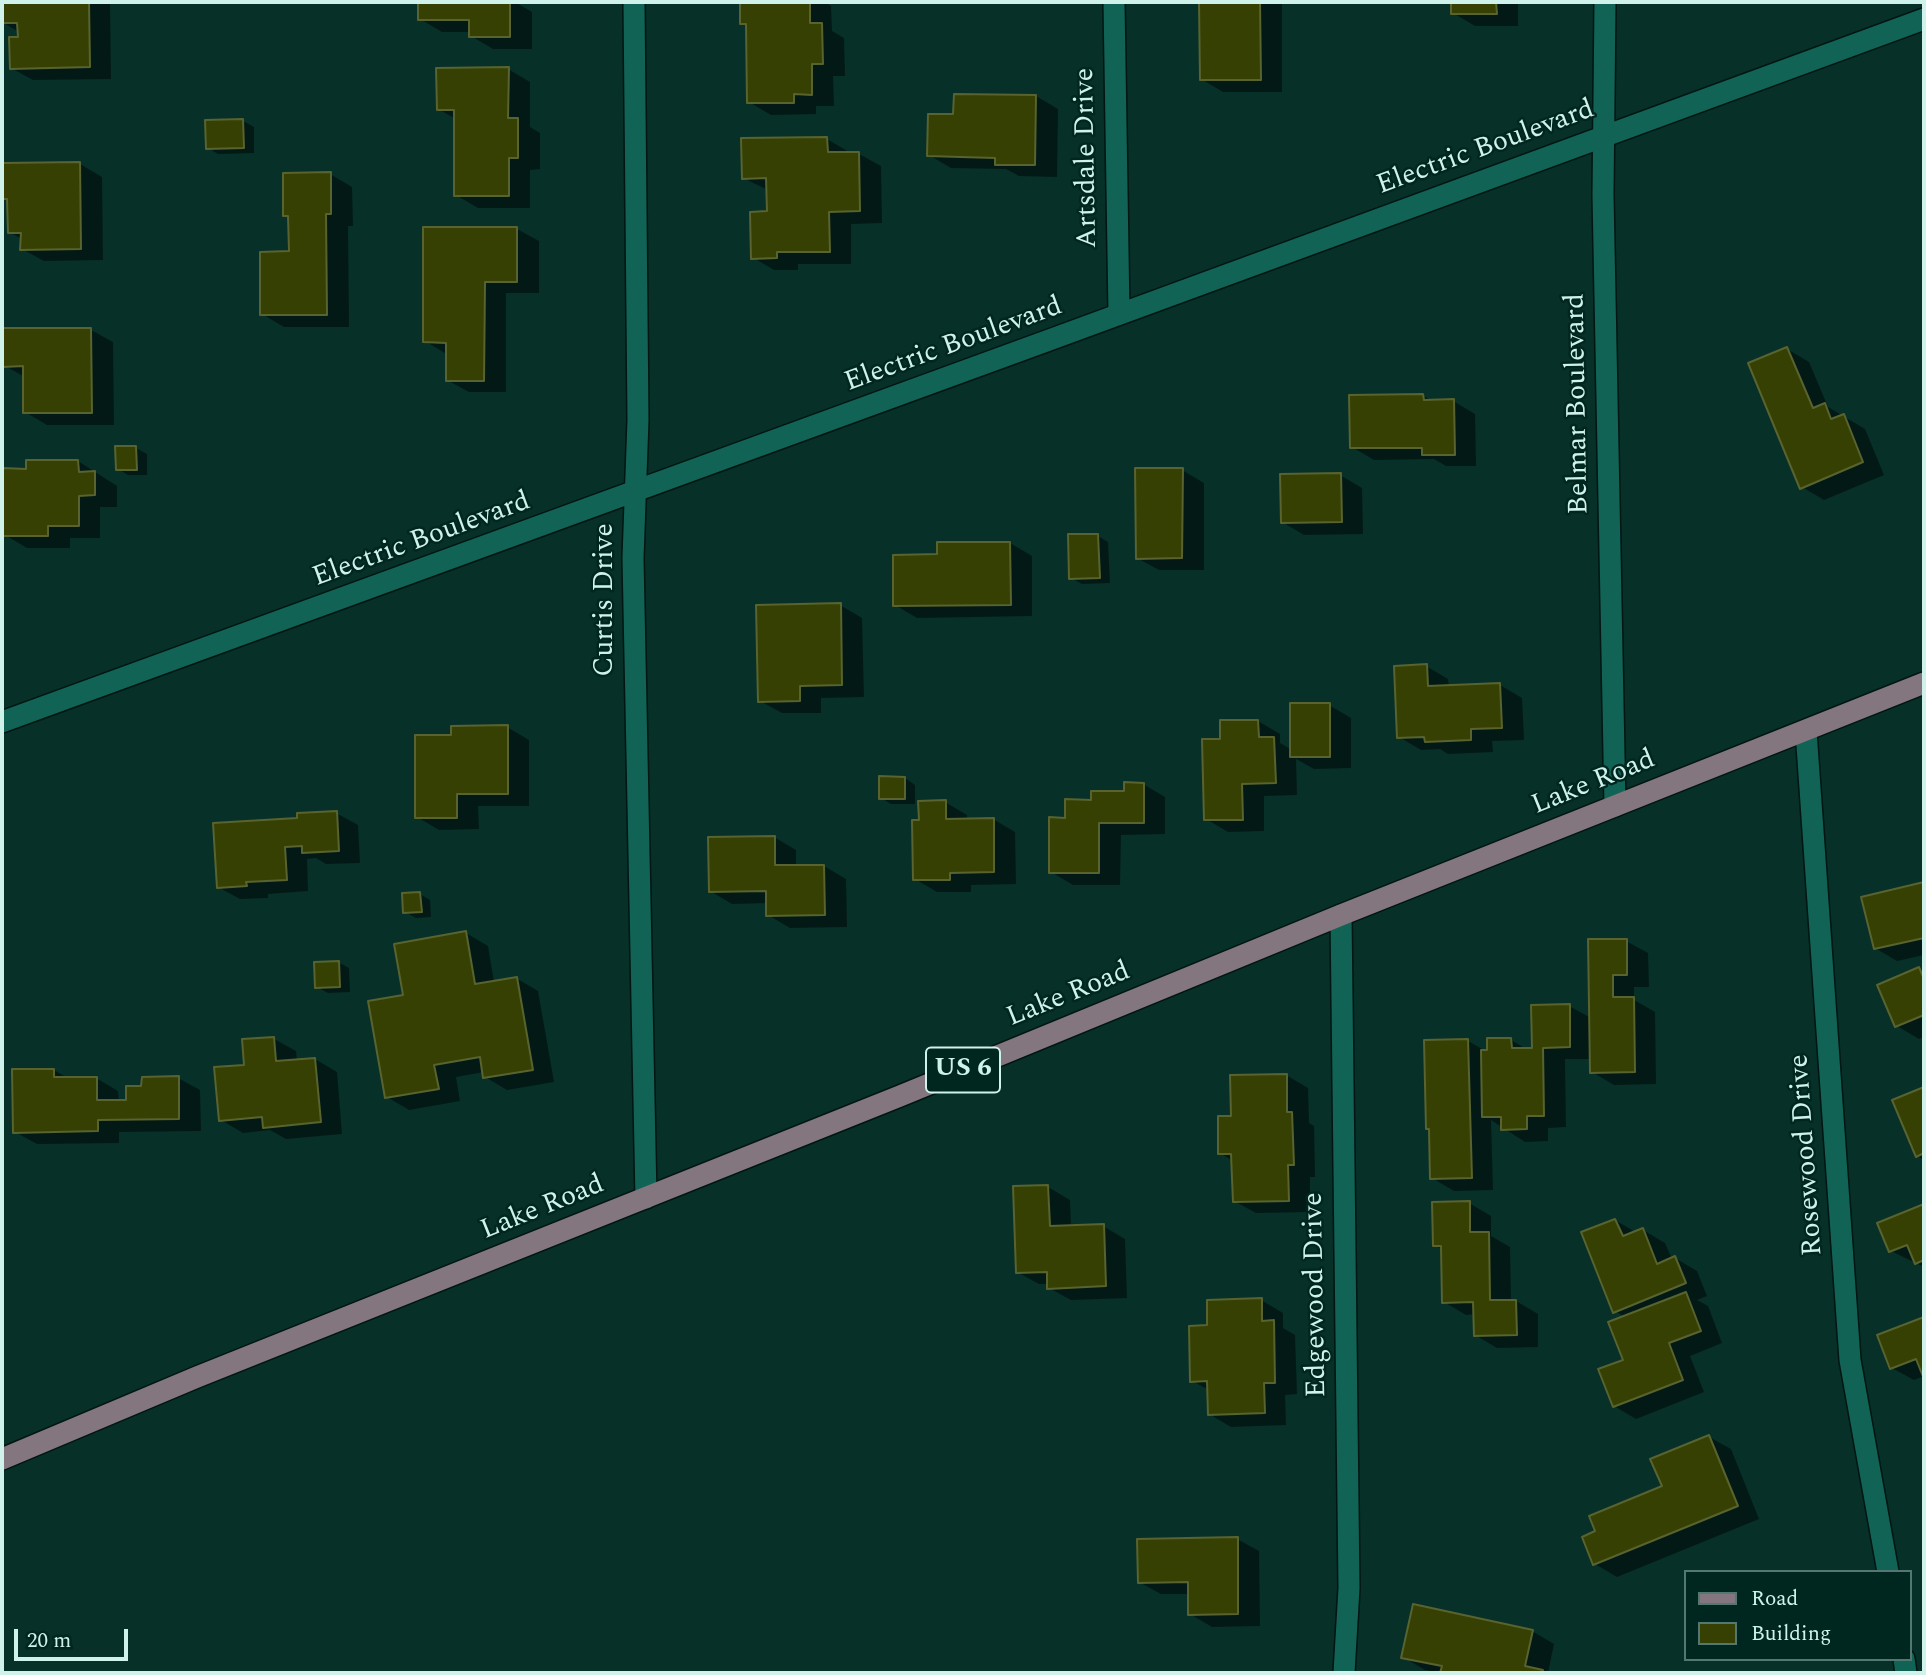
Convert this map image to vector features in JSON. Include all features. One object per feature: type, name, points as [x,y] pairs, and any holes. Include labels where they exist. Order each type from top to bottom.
[{"type":"main road","name":"Lake Road","points":[[2,1459],[197,1377],[646,1198],[1341,915],[1924,683]]},
{"type":"street","name":"Curtis Drive","points":[[634,2],[638,420],[633,558],[646,1198]]},
{"type":"street","name":"Artsdale Drive","points":[[1114,2],[1119,314]]},
{"type":"street","name":"Belmar Boulevard","points":[[1605,2],[1603,195],[1615,806]]},
{"type":"street","name":"Electric Boulevard","points":[[2,722],[635,494],[1924,19]]},
{"type":"street","name":"Rosewood Drive","points":[[1806,731],[1850,1360],[1888,1570]]},
{"type":"street","name":"Edgewood Drive","points":[[1341,915],[1349,1588],[1344,1673]]},
{"type":"building","points":[[2,2],[89,2],[90,67],[10,69],[9,37],[18,37],[17,23],[2,23]]},
{"type":"building","points":[[418,2],[510,2],[510,37],[469,37],[469,20],[418,20]]},
{"type":"building","points":[[740,2],[810,2],[810,23],[822,23],[823,64],[812,64],[812,95],[794,94],[794,103],[747,103],[746,24],[740,24]]},
{"type":"building","points":[[1199,2],[1260,2],[1261,80],[1200,80]]},
{"type":"building","points":[[1451,2],[1496,2],[1497,14],[1451,14]]},
{"type":"building","points":[[509,67],[508,118],[518,118],[518,158],[509,158],[509,196],[454,196],[454,110],[437,110],[436,68]]},
{"type":"building","points":[[954,94],[1036,95],[1035,165],[995,165],[995,158],[927,156],[928,114],[953,114]]},
{"type":"building","points":[[243,119],[244,148],[206,149],[205,120]]},
{"type":"building","points":[[827,137],[828,152],[859,152],[860,211],[829,212],[830,252],[777,252],[777,258],[751,259],[750,212],[767,211],[766,178],[742,179],[741,138]]},
{"type":"building","points":[[80,162],[81,249],[20,250],[21,233],[8,233],[7,199],[2,199],[2,163]]},
{"type":"building","points":[[331,172],[331,214],[326,214],[327,315],[260,315],[260,252],[289,251],[288,216],[283,216],[283,173]]},
{"type":"building","points":[[423,227],[517,227],[517,282],[485,282],[484,381],[446,381],[446,343],[423,342]]},
{"type":"building","points":[[3,328],[91,328],[92,413],[23,413],[23,366],[3,367]]},
{"type":"building","points":[[1787,347],[1813,408],[1825,403],[1831,419],[1844,414],[1863,462],[1800,489],[1748,363]]},
{"type":"building","points":[[1423,394],[1424,400],[1454,399],[1455,455],[1422,455],[1422,448],[1350,448],[1349,395]]},
{"type":"building","points":[[115,446],[136,446],[137,470],[116,470]]},
{"type":"building","points":[[26,460],[78,460],[79,472],[95,471],[95,495],[79,496],[79,526],[48,526],[48,536],[3,536],[3,468],[26,469]]},
{"type":"building","points":[[1135,468],[1183,468],[1182,558],[1136,559]]},
{"type":"building","points":[[1341,473],[1342,522],[1281,523],[1280,474]]},
{"type":"building","points":[[1068,534],[1098,534],[1100,578],[1069,579]]},
{"type":"building","points":[[937,542],[1010,542],[1011,605],[893,606],[893,555],[937,554]]},
{"type":"building","points":[[841,603],[842,685],[800,686],[800,701],[758,702],[756,605]]},
{"type":"building","points":[[1427,664],[1428,686],[1500,683],[1502,728],[1471,729],[1471,740],[1425,742],[1424,737],[1397,738],[1394,666]]},
{"type":"building","points":[[1290,703],[1330,703],[1330,757],[1290,757]]},
{"type":"building","points":[[1220,720],[1258,720],[1259,737],[1274,737],[1276,783],[1242,784],[1243,820],[1204,820],[1202,739],[1220,739]]},
{"type":"building","points":[[508,725],[508,794],[457,794],[457,818],[415,818],[415,735],[451,735],[451,726]]},
{"type":"building","points":[[879,776],[905,777],[905,799],[879,799]]},
{"type":"building","points":[[1124,782],[1144,783],[1144,823],[1099,823],[1099,873],[1049,873],[1049,817],[1065,818],[1065,799],[1091,800],[1091,791],[1124,791]]},
{"type":"building","points":[[946,800],[946,819],[994,818],[994,872],[950,873],[950,880],[913,880],[912,820],[919,820],[918,801]]},
{"type":"building","points":[[337,811],[339,851],[302,853],[302,846],[285,847],[287,880],[246,882],[247,886],[217,888],[213,823],[297,818],[297,813]]},
{"type":"building","points":[[775,836],[775,865],[824,865],[825,915],[766,916],[766,891],[709,892],[708,837]]},
{"type":"building","points":[[1924,882],[1924,938],[1874,949],[1861,897]]},
{"type":"building","points":[[420,892],[422,912],[403,913],[402,893]]},
{"type":"building","points":[[466,931],[475,984],[517,977],[533,1070],[483,1078],[480,1057],[434,1065],[439,1089],[385,1098],[368,1001],[403,995],[394,944]]},
{"type":"building","points":[[1588,939],[1627,939],[1627,975],[1613,975],[1613,997],[1634,997],[1635,1072],[1590,1073]]},
{"type":"building","points":[[339,961],[340,987],[315,988],[314,962]]},
{"type":"building","points":[[1919,967],[1924,979],[1924,1015],[1895,1027],[1877,985]]},
{"type":"building","points":[[1570,1004],[1570,1047],[1543,1048],[1544,1116],[1527,1116],[1527,1129],[1501,1130],[1501,1117],[1482,1117],[1481,1050],[1487,1050],[1487,1038],[1511,1038],[1512,1048],[1532,1048],[1531,1005]]},
{"type":"building","points":[[274,1037],[276,1061],[315,1058],[321,1122],[263,1128],[262,1117],[219,1121],[214,1067],[244,1065],[242,1039]]},
{"type":"building","points":[[1468,1039],[1472,1178],[1430,1179],[1424,1040]]},
{"type":"building","points":[[12,1069],[54,1069],[54,1077],[97,1077],[97,1100],[126,1100],[126,1086],[141,1086],[142,1077],[179,1076],[179,1119],[98,1120],[98,1131],[13,1133]]},
{"type":"building","points":[[1287,1074],[1287,1112],[1292,1112],[1294,1165],[1288,1165],[1289,1201],[1233,1202],[1231,1154],[1218,1154],[1218,1116],[1231,1116],[1230,1075]]},
{"type":"building","points":[[1924,1087],[1924,1153],[1916,1157],[1892,1100]]},
{"type":"building","points":[[1048,1185],[1050,1226],[1104,1224],[1106,1286],[1047,1289],[1047,1272],[1016,1273],[1013,1186]]},
{"type":"building","points":[[1470,1201],[1470,1232],[1489,1232],[1490,1300],[1516,1300],[1517,1335],[1474,1336],[1473,1302],[1442,1303],[1441,1246],[1433,1246],[1432,1202]]},
{"type":"building","points":[[1924,1204],[1924,1260],[1915,1264],[1907,1245],[1889,1252],[1877,1223]]},
{"type":"building","points":[[1615,1219],[1623,1236],[1643,1228],[1657,1264],[1675,1256],[1686,1283],[1613,1313],[1581,1232]]},
{"type":"building","points":[[1686,1292],[1701,1331],[1669,1343],[1683,1380],[1613,1407],[1598,1369],[1623,1360],[1608,1322]]},
{"type":"building","points":[[1262,1298],[1262,1321],[1274,1320],[1275,1383],[1264,1383],[1265,1413],[1208,1415],[1207,1381],[1190,1382],[1189,1326],[1207,1325],[1207,1300]]},
{"type":"building","points":[[1924,1317],[1924,1379],[1916,1359],[1890,1369],[1877,1335]]},
{"type":"building","points":[[1709,1435],[1738,1506],[1593,1565],[1582,1537],[1595,1531],[1589,1516],[1662,1486],[1650,1459]]},
{"type":"building","points":[[1238,1537],[1238,1614],[1188,1615],[1188,1582],[1138,1583],[1137,1539]]},
{"type":"building","points":[[1413,1604],[1533,1630],[1525,1666],[1543,1670],[1542,1673],[1440,1673],[1442,1666],[1401,1658]]}]
